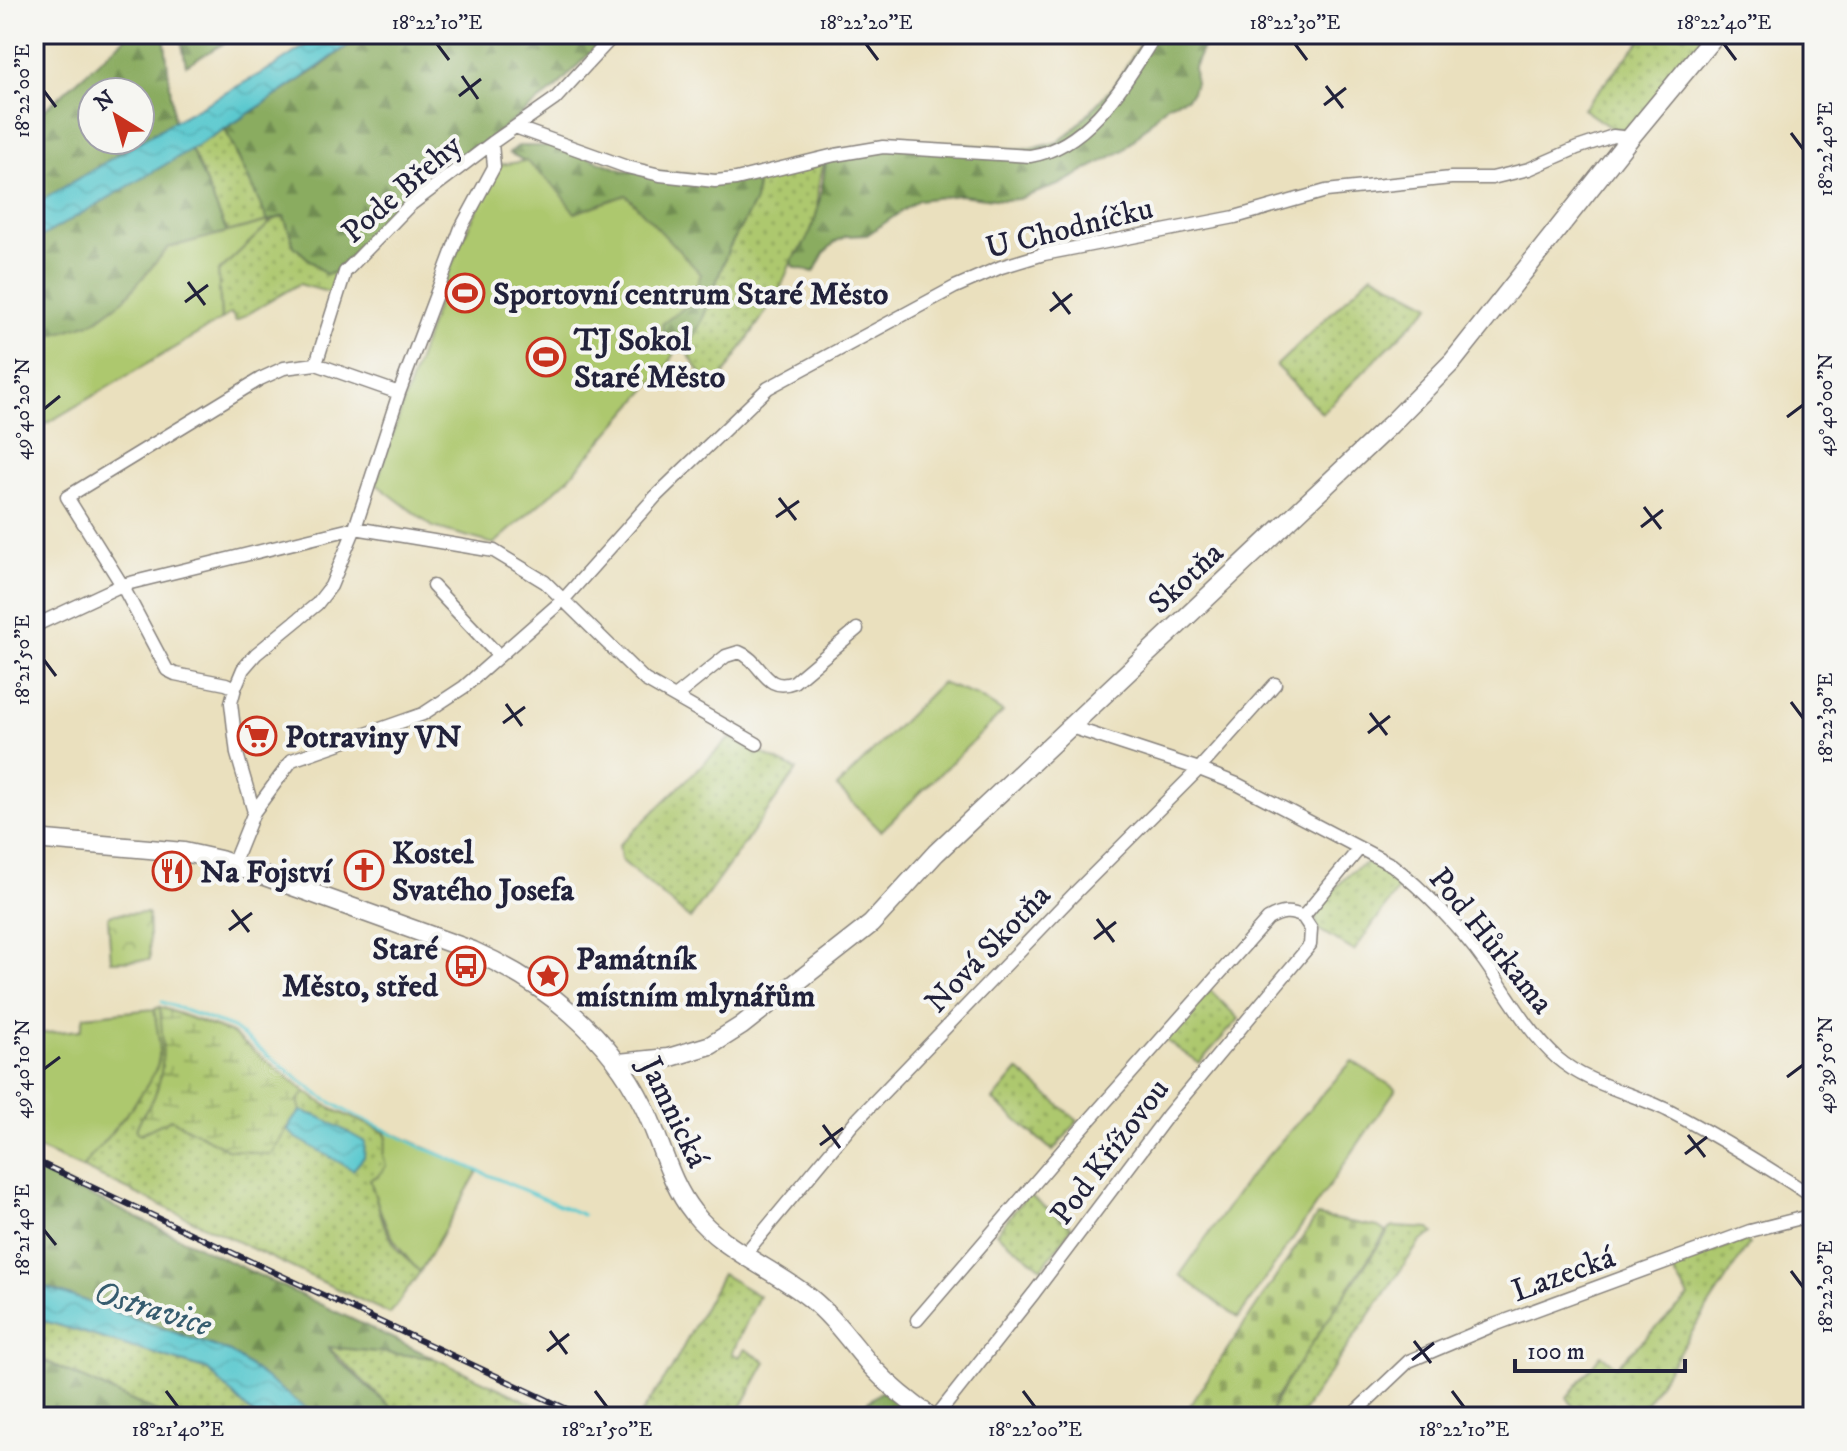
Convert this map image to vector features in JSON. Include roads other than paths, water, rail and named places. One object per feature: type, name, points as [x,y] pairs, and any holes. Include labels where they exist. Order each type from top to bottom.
[{"type":"street","name":"Pode Břehy","points":[[316,364],[345,272],[409,206],[555,99],[615,34]]},
{"type":"street","points":[[515,127],[627,167],[660,175],[715,181],[883,147],[1030,156],[1046,154],[1061,146],[1111,102],[1156,34]]},
{"type":"street","name":"Skotňa","points":[[619,1063],[668,1058],[711,1045],[741,1026],[871,924],[936,853],[1390,425],[1453,361],[1716,34]]},
{"type":"street","name":"U Chodníčku","points":[[254,812],[292,760],[423,714],[464,687],[564,599],[656,496],[768,388],[955,287],[1001,267],[1044,254],[1235,217],[1326,191],[1451,178],[1492,178],[1529,169],[1613,136],[1630,138]]},
{"type":"street","name":"Pode Břehy","points":[[235,688],[243,669],[256,654],[317,604],[331,586],[355,528],[399,393],[461,228],[494,167],[492,143]]},
{"type":"street","points":[[233,864],[254,812],[237,754],[231,703],[235,688],[167,670],[122,585],[67,497],[260,379],[284,368],[316,364],[399,393]]},
{"type":"street","points":[[34,626],[122,585],[355,528],[494,551],[545,582],[645,680],[757,744]]},
{"type":"street","points":[[433,586],[499,656]]},
{"type":"street","points":[[675,697],[726,656],[739,652],[748,656],[773,684],[782,687],[794,682],[857,629]]},
{"type":"street","name":"Nová Skotňa","points":[[744,1255],[853,1124],[1199,769],[1275,684]]},
{"type":"street","name":"Pod Hůrkama","points":[[1071,727],[1237,784],[1392,865],[1411,880],[1481,957],[1543,1044],[1559,1060],[1579,1074],[1633,1094],[1715,1136],[1813,1197]]},
{"type":"street","name":"Jamnická","points":[[34,839],[184,852],[233,864],[424,932],[506,966],[549,993],[619,1063],[645,1108],[691,1210],[706,1226],[744,1255],[812,1299],[889,1385],[934,1417]]},
{"type":"street","points":[[1303,917],[1359,849]]},
{"type":"street","name":"Pod Křížovou","points":[[917,1320],[1268,919],[1280,912],[1293,912],[1303,917],[1311,929],[1310,945],[1168,1115],[1034,1293],[934,1417]]},
{"type":"street","name":"Lazecká","points":[[1350,1417],[1409,1361],[1494,1325],[1750,1231],[1813,1215]]},
{"type":"water","points":[[323,34],[363,34],[243,117],[34,241],[34,205],[116,156],[156,156],[156,132],[273,67]]},
{"type":"water","points":[[301,1111],[320,1117],[365,1142],[364,1157],[353,1170],[288,1130]]},
{"type":"water","points":[[34,1283],[230,1352],[318,1417],[255,1417],[208,1370],[34,1318]]},
{"type":"waterway","points":[[162,1002],[233,1028],[319,1095],[346,1111],[417,1145],[583,1215]]},
{"type":"railway","points":[[34,1160],[584,1417]]},
{"type":"place","name":"Sportovní centrum Staré Město","points":[[465,293]]},
{"type":"place","name":"TJ Sokol Staré Město","points":[[546,357]]},
{"type":"place","name":"Potraviny VN","points":[[257,736]]},
{"type":"place","name":"Kostel Svatého Josefa","points":[[364,870]]},
{"type":"place","name":"Na Fojství","points":[[172,871]]},
{"type":"place","name":"Staré Město, střed","points":[[466,966]]},
{"type":"place","name":"Památník místním mlynářům","points":[[548,976]]},
{"type":"water label","name":"Ostravice","points":[[153,1307]]}]
